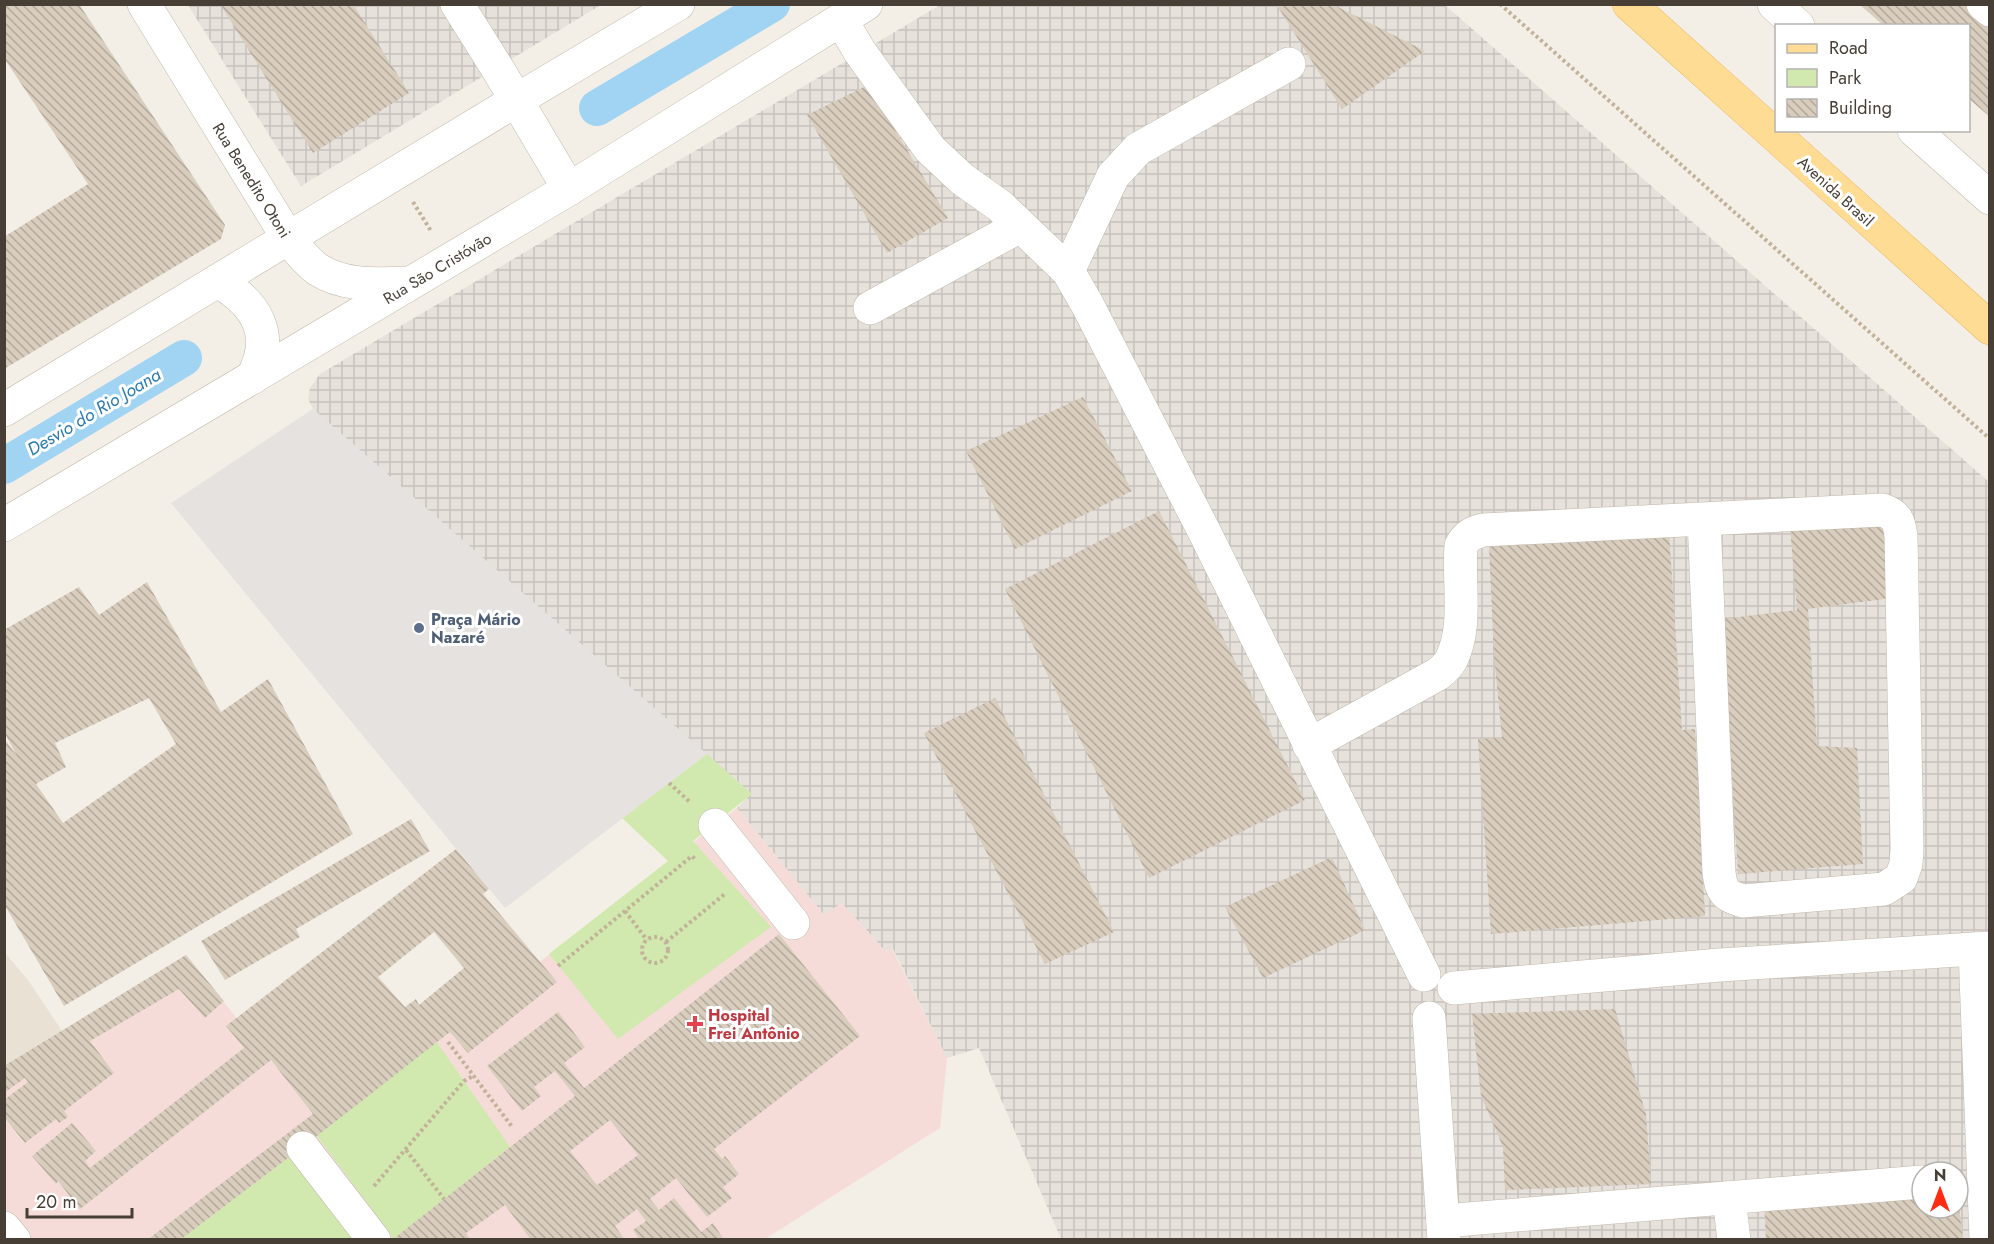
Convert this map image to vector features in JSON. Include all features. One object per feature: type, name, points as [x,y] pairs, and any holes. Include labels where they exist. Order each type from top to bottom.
[{"type":"main road","name":"Avenida Brasil","points":[[1629,4],[1989,328]]},
{"type":"street","name":"Rua Benedito Otoni","points":[[144,4],[288,238],[303,257],[319,270],[339,279],[359,283],[410,283]]},
{"type":"street","points":[[457,4],[569,189]]},
{"type":"street","points":[[4,410],[515,100],[678,4]]},
{"type":"street","points":[[1774,4],[1796,24]]},
{"type":"street","points":[[1983,4],[1989,10]]},
{"type":"street","points":[[854,12],[860,52],[930,149],[962,179],[1000,206],[1068,271],[1088,304],[1204,531],[1424,975]]},
{"type":"street","name":"Rua São Cristóvão","points":[[4,525],[569,189],[854,12]]},
{"type":"street","points":[[1068,271],[1113,176],[1138,148],[1289,63]]},
{"type":"street","points":[[1916,132],[1989,198]]},
{"type":"street","points":[[870,308],[1020,226]]},
{"type":"street","points":[[218,281],[244,299],[259,320],[262,345],[252,378]]},
{"type":"street","points":[[1309,745],[1438,674],[1450,663],[1457,645],[1460,623],[1461,546],[1465,539],[1473,533],[1483,530],[1871,509],[1893,513],[1899,521],[1907,848],[1906,864],[1901,878],[1884,889],[1743,901],[1729,897],[1723,892],[1719,873],[1704,519]]},
{"type":"street","points":[[715,825],[793,923]]},
{"type":"street","points":[[1454,988],[1720,965],[1982,948],[1977,1177],[1986,1239]]},
{"type":"street","points":[[1436,974],[1447,978],[1454,988],[1455,999],[1450,1010],[1441,1017],[1429,1018],[1419,1014],[1412,1004],[1410,992],[1415,982],[1424,975],[1436,974]]},
{"type":"street","points":[[1429,1018],[1444,1230],[1507,1228],[1729,1197],[1910,1183]]},
{"type":"street","points":[[303,1148],[374,1239]]},
{"type":"street","points":[[1729,1197],[1734,1239]]},
{"type":"street","points":[[4,1228],[14,1239]]},
{"type":"path","points":[[1500,4],[1989,439]]},
{"type":"path","points":[[411,199],[436,239]]},
{"type":"path","points":[[558,966],[692,856],[698,863]]},
{"type":"path","points":[[719,886],[733,901]]},
{"type":"path","points":[[666,942],[726,893]]},
{"type":"path","points":[[625,911],[647,940]]},
{"type":"path","points":[[657,937],[666,942],[670,952],[664,961],[657,964],[650,963],[644,958],[643,945],[647,940],[657,937]]},
{"type":"path","points":[[448,1042],[513,1128]]},
{"type":"path","points":[[352,1212],[464,1081],[473,1076]]},
{"type":"path","points":[[406,1149],[444,1199]]},
{"type":"shaded area","points":[[188,5],[601,5],[301,186]]},
{"type":"shaded area","points":[[940,5],[1445,5],[1989,482],[1989,1239],[1061,1239],[979,1048],[947,1058],[893,949],[885,951],[842,903],[824,915],[737,808],[751,794],[313,409],[308,399],[310,388],[320,374]]},
{"type":"shaded area","name":"Praça Mário Nazaré","points":[[313,409],[707,754],[505,908],[171,503]]},
{"type":"shaded area","name":"Hospital Frei Antônio","points":[[737,808],[824,915],[842,903],[885,951],[892,949],[947,1058],[940,1128],[765,1239],[5,1240],[5,1066],[186,955],[326,1129]]},
{"type":"shaded area","points":[[4,952],[28,980],[62,1031],[4,1066]]},
{"type":"green space","points":[[707,754],[752,794],[693,841],[771,927],[618,1039],[549,954],[668,861],[622,818]]},
{"type":"green space","points":[[436,1041],[510,1147],[394,1239],[317,1136]]},
{"type":"green space","points":[[290,1156],[354,1240],[180,1240]]},
{"type":"building","points":[[4,4],[79,4],[225,225],[221,239],[4,369],[4,237],[88,184],[4,58]]},
{"type":"building","points":[[220,4],[353,4],[409,93],[313,153]]},
{"type":"building","points":[[1276,4],[1332,4],[1425,51],[1342,109]]},
{"type":"building","points":[[1859,4],[1990,4],[1990,117],[1970,100],[1970,24],[1882,24]]},
{"type":"building","points":[[868,85],[948,218],[887,253],[807,115]]},
{"type":"building","points":[[1083,397],[1132,491],[1015,549],[966,451]]},
{"type":"building","points":[[1159,511],[1305,800],[1149,878],[1005,589]]},
{"type":"building","points":[[1887,519],[1892,598],[1808,609],[1817,746],[1857,748],[1863,864],[1738,874],[1722,619],[1797,610],[1790,527]]},
{"type":"building","points":[[1669,532],[1682,730],[1695,729],[1705,916],[1491,934],[1478,739],[1502,738],[1494,655],[1489,546]]},
{"type":"building","points":[[147,582],[221,712],[268,679],[353,834],[64,1006],[4,904],[4,738],[17,756],[4,732],[4,630],[79,587],[99,615]],"holes":[[[149,698],[176,744],[63,823],[36,784],[66,767],[55,743]]]},
{"type":"building","points":[[995,698],[1114,932],[1045,964],[924,733]]},
{"type":"building","points":[[411,819],[430,851],[296,929],[300,937],[225,980],[201,941]]},
{"type":"building","points":[[456,849],[489,889],[483,894],[557,982],[468,1053],[450,1032],[180,1240],[147,1240],[313,1114],[271,1060],[80,1209],[58,1181],[56,1184],[32,1156],[72,1123],[96,1151],[85,1161],[90,1168],[244,1048],[226,1026]],"holes":[[[434,932],[464,968],[419,1005],[416,999],[405,1007],[378,977]]]},
{"type":"building","points":[[1332,857],[1365,930],[1263,978],[1225,907]]},
{"type":"building","points":[[779,934],[860,1036],[714,1149],[722,1159],[725,1156],[739,1174],[723,1187],[732,1198],[707,1217],[676,1178],[650,1199],[659,1210],[674,1198],[701,1232],[713,1223],[724,1240],[640,1240],[633,1230],[646,1221],[637,1209],[615,1226],[625,1240],[531,1240],[505,1205],[466,1233],[470,1240],[392,1240],[575,1096],[555,1071],[534,1087],[541,1096],[522,1111],[487,1066],[558,1012],[585,1047],[564,1063],[584,1088]],"holes":[[[610,1120],[638,1155],[597,1185],[570,1151]]]},
{"type":"building","points":[[186,955],[224,1001],[205,1018],[179,989],[90,1041],[114,1073],[64,1111],[68,1117],[59,1123],[56,1119],[25,1143],[4,1117],[4,1100],[28,1082],[25,1078],[4,1093],[4,1066]]},
{"type":"building","points":[[1615,1009],[1646,1114],[1651,1184],[1505,1190],[1503,1147],[1481,1096],[1472,1014]]},
{"type":"building","points":[[1910,1193],[1910,1220],[1960,1220],[1963,1240],[1766,1240],[1764,1202]]},
{"type":"waterway","name":"Desvio do Rio Joana","points":[[597,108],[772,4]]},
{"type":"waterway","name":"Desvio do Rio Joana","points":[[4,466],[184,358]]},
{"type":"place","name":"Praça Mário Nazaré","points":[[419,628]]},
{"type":"place","name":"Hospital Frei Antônio","points":[[695,1024]]}]
